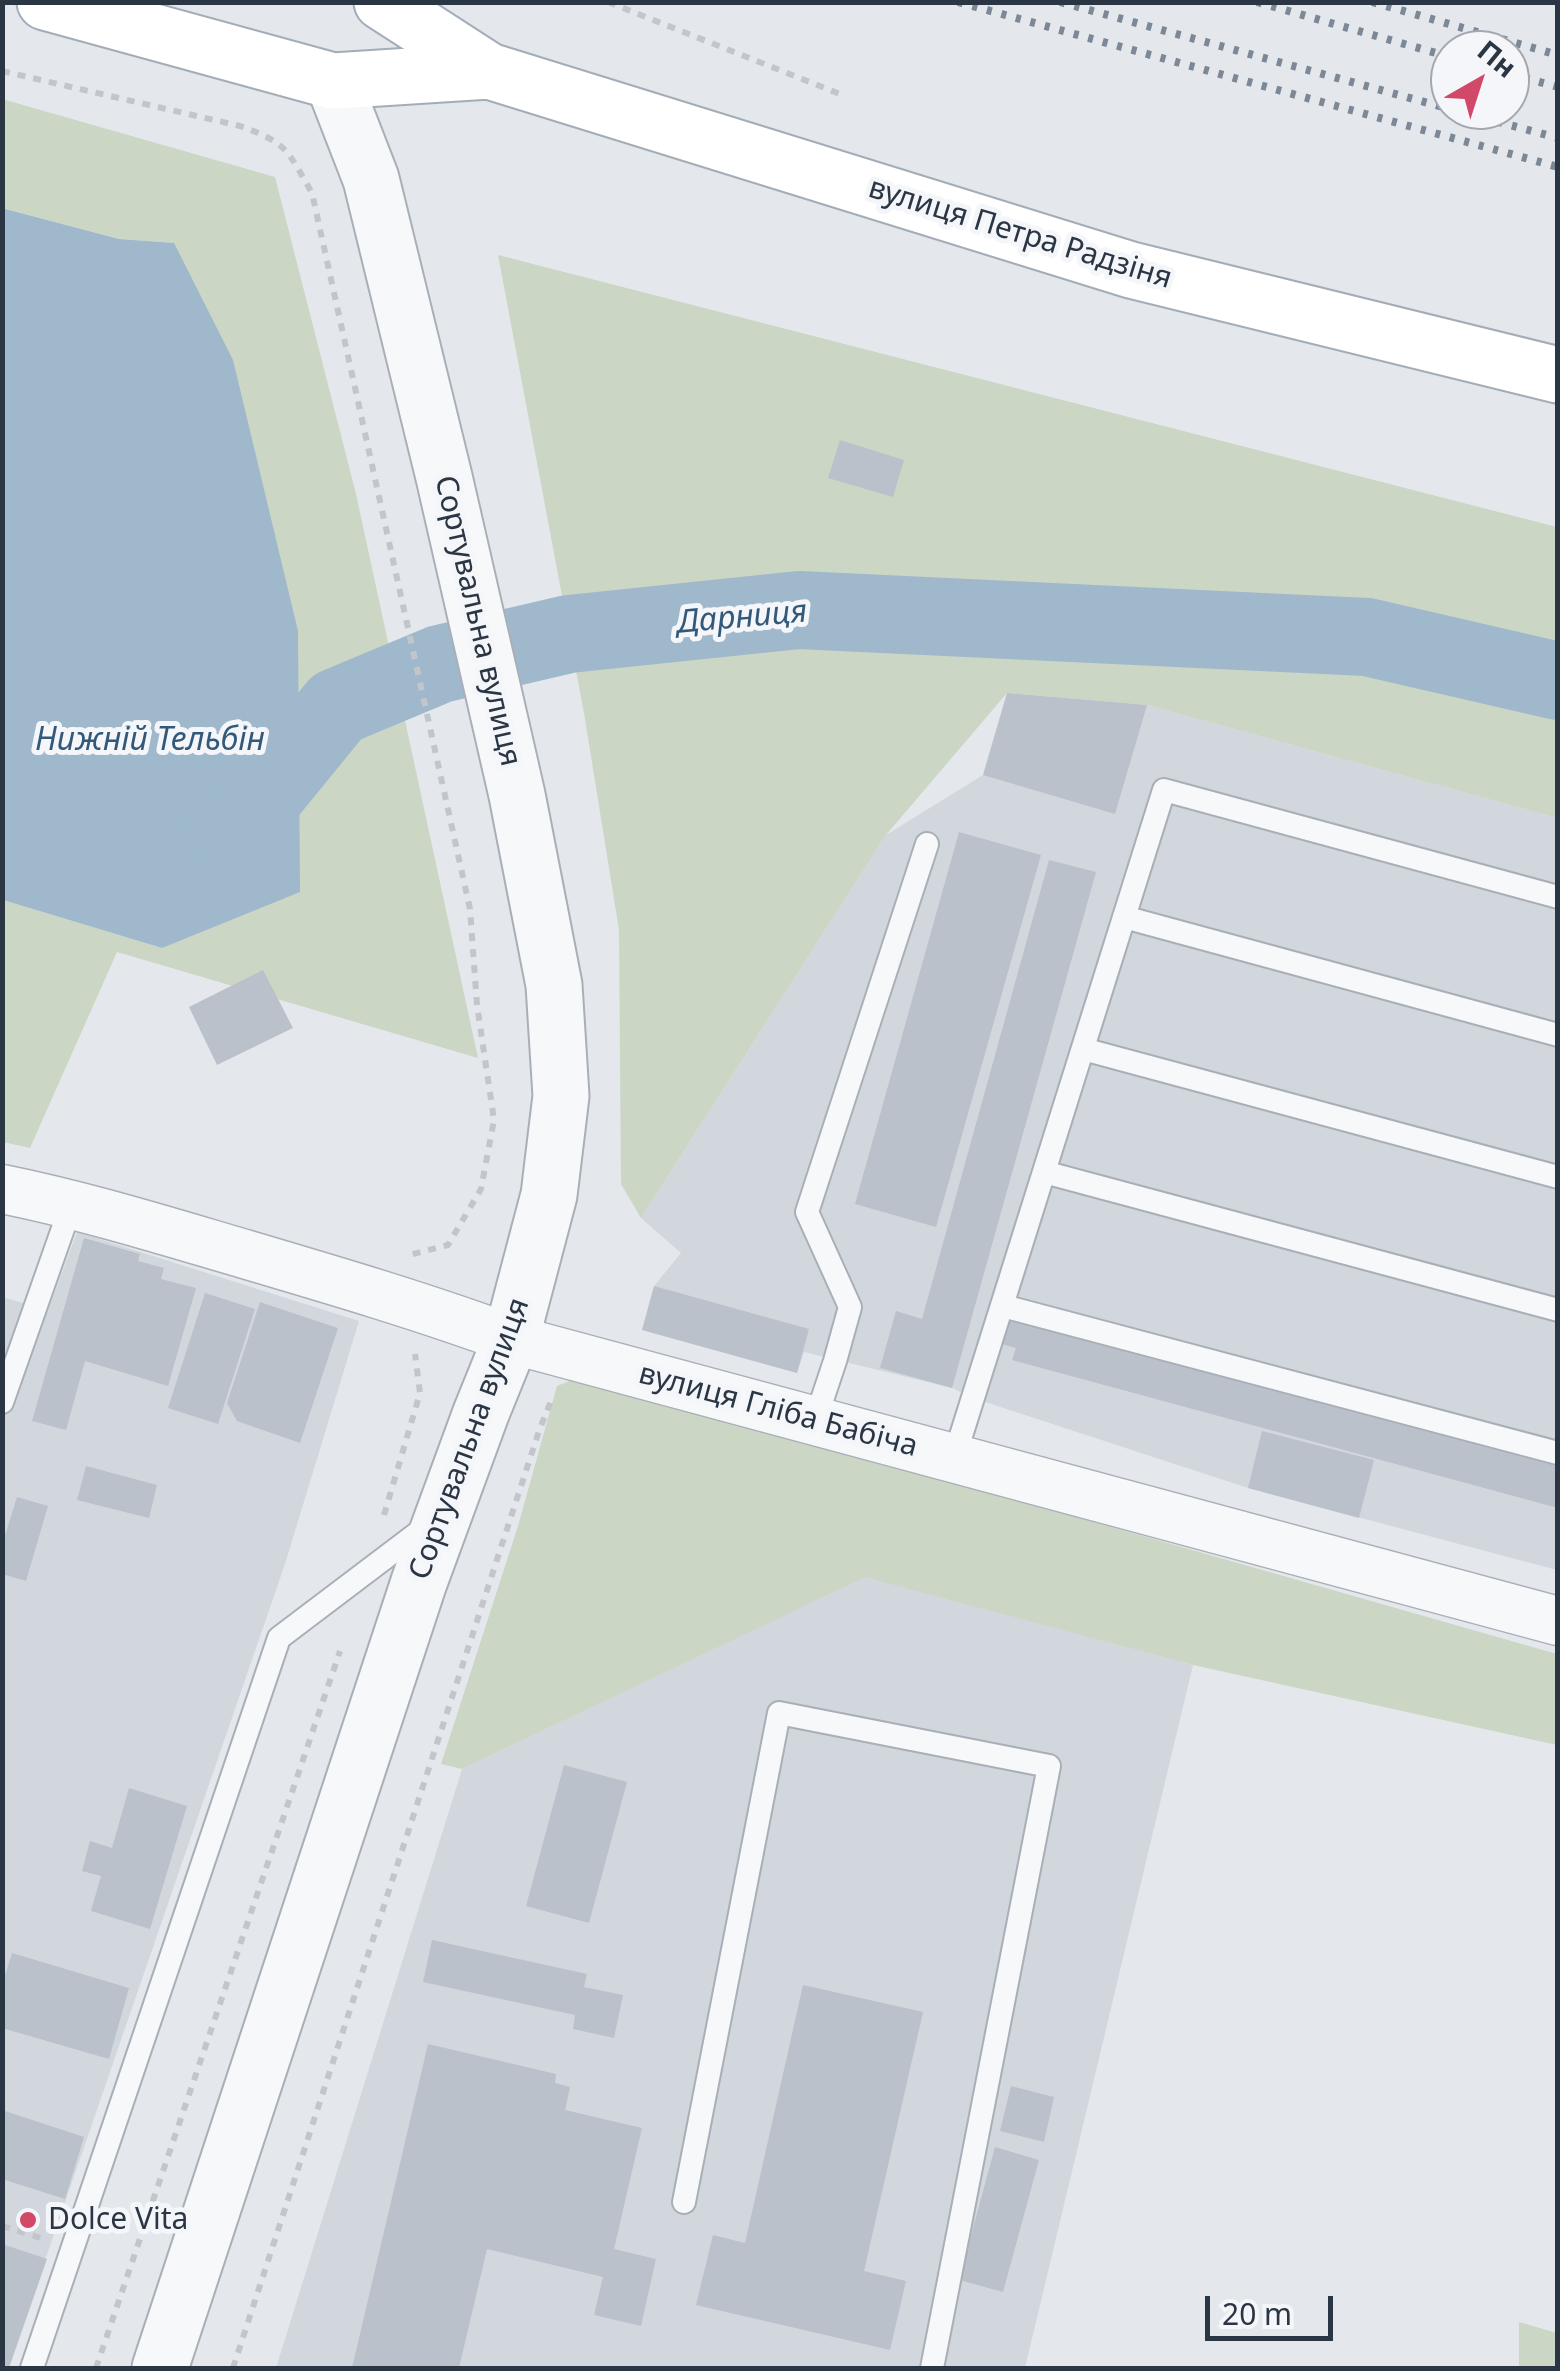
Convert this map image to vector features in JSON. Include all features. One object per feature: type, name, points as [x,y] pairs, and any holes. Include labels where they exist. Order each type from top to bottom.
[{"type":"main road","name":"вулиця Петра Радзіня","points":[[45,2],[333,81],[488,71]]},
{"type":"main road","name":"вулиця Петра Радзіня","points":[[382,2],[488,71],[1131,270],[1558,375]]},
{"type":"street","name":"Сортувальна вулиця","points":[[160,2368],[418,1582],[512,1339],[549,1195],[561,1096],[554,985],[517,794],[371,178],[333,81]]},
{"type":"street","name":"вулиця Гліба Бабіча","points":[[2,1189],[72,1203],[429,1309],[512,1339],[1558,1620]]},
{"type":"lane","points":[[954,1458],[1164,790],[1558,897]]},
{"type":"lane","points":[[815,1421],[850,1307],[807,1212],[927,844]]},
{"type":"lane","points":[[1124,917],[1558,1035]]},
{"type":"lane","points":[[1083,1049],[1558,1176]]},
{"type":"lane","points":[[1044,1172],[1558,1310]]},
{"type":"lane","points":[[2,1402],[72,1203]]},
{"type":"lane","points":[[1002,1306],[1558,1453]]},
{"type":"lane","points":[[32,2368],[279,1638],[446,1512]]},
{"type":"lane","points":[[684,2202],[779,1713],[1049,1766],[932,2368]]},
{"type":"path","points":[[608,2],[840,94]]},
{"type":"path","points":[[2,71],[240,126],[268,136],[287,149],[312,192],[470,909],[477,1005],[494,1120],[482,1189],[448,1245],[414,1255],[396,1254]]},
{"type":"path","points":[[368,1571],[420,1393],[416,1354],[404,1339]]},
{"type":"path","points":[[233,2368],[539,1432],[569,1354]]},
{"type":"path","points":[[96,2368],[342,1645]]},
{"type":"shaded area","points":[[1007,693],[1147,705],[1557,818],[1557,1570],[1248,1488],[952,1388],[804,1352],[797,1373],[642,1330],[654,1286],[681,1253],[641,1218],[886,835],[983,775]]},
{"type":"shaded area","points":[[77,1232],[359,1321],[285,1564],[8,2368],[2,2368],[2,1297],[48,1310]]},
{"type":"shaded area","points":[[865,1576],[1193,1665],[1025,2368],[276,2368],[462,1769]]},
{"type":"green space","points":[[2,99],[275,177],[356,494],[478,1058],[117,952],[30,1148],[3,1142],[3,900],[162,948],[174,243],[119,239],[3,208]]},
{"type":"green space","points":[[498,255],[1557,527],[1557,818],[1147,705],[1007,693],[886,835],[641,1218],[621,1184],[619,930],[584,713]]},
{"type":"green space","points":[[582,1376],[1557,1654],[1557,1745],[1193,1665],[865,1577],[462,1769],[441,1764],[518,1526],[557,1386]]},
{"type":"green space","points":[[1519,2322],[1557,2333],[1557,2368],[1519,2368]]},
{"type":"water","name":"Нижній Тельбін","points":[[2,208],[119,239],[174,243],[233,360],[298,631],[300,892],[162,948],[3,900]]},
{"type":"building","points":[[840,440],[904,460],[893,497],[828,478]]},
{"type":"building","points":[[1007,693],[1147,705],[1115,814],[983,775]]},
{"type":"building","points":[[959,832],[1041,855],[936,1227],[855,1204]]},
{"type":"building","points":[[1049,860],[1096,872],[952,1388],[880,1368],[896,1311],[922,1319]]},
{"type":"building","points":[[263,970],[293,1028],[217,1065],[189,1007]]},
{"type":"building","points":[[84,1238],[140,1254],[138,1261],[164,1268],[161,1279],[196,1288],[168,1386],[85,1361],[66,1430],[32,1421]]},
{"type":"building","points":[[654,1286],[809,1329],[797,1373],[642,1330]]},
{"type":"building","points":[[205,1293],[255,1309],[218,1424],[168,1408]]},
{"type":"building","points":[[260,1302],[338,1328],[300,1443],[237,1421],[227,1403]]},
{"type":"building","points":[[1005,1319],[1037,1328],[1039,1320],[1558,1460],[1558,1508],[1012,1360],[1016,1348],[998,1343]]},
{"type":"building","points":[[1262,1431],[1374,1460],[1359,1518],[1248,1488]]},
{"type":"building","points":[[86,1466],[157,1485],[149,1518],[77,1500]]},
{"type":"building","points":[[17,1497],[48,1506],[26,1581],[2,1574],[2,1545]]},
{"type":"building","points":[[564,1765],[627,1782],[589,1923],[526,1906]]},
{"type":"building","points":[[129,1788],[187,1806],[150,1929],[91,1911],[101,1876],[82,1871],[90,1841],[112,1848]]},
{"type":"building","points":[[432,1940],[587,1974],[584,1987],[623,1995],[614,2038],[573,2029],[575,2015],[423,1982]]},
{"type":"building","points":[[12,1953],[129,1988],[109,2059],[2,2028],[2,1985]]},
{"type":"building","points":[[803,1985],[923,2012],[864,2271],[906,2281],[890,2350],[696,2305],[713,2235],[745,2243]]},
{"type":"building","points":[[428,2044],[556,2074],[555,2083],[570,2087],[565,2110],[642,2128],[614,2249],[656,2259],[641,2326],[594,2315],[603,2277],[487,2249],[459,2368],[352,2368]]},
{"type":"building","points":[[1011,2086],[1054,2097],[1044,2142],[1000,2131]]},
{"type":"building","points":[[2,2110],[84,2137],[65,2199],[2,2179]]},
{"type":"building","points":[[995,2147],[1039,2160],[1003,2292],[959,2280]]},
{"type":"building","points":[[2,2244],[47,2259],[9,2368],[2,2368]]},
{"type":"waterway","name":"Дарниця","points":[[227,827],[253,810],[337,707],[440,664],[569,634],[799,610],[1367,637],[1558,681]]},
{"type":"railway","points":[[958,2],[1558,167]]},
{"type":"railway","points":[[1060,2],[1430,104]]},
{"type":"railway","points":[[1257,2],[1430,51]]},
{"type":"railway","points":[[1372,2],[1558,55]]},
{"type":"railway","points":[[1530,79],[1558,87]]},
{"type":"railway","points":[[1528,130],[1558,138]]},
{"type":"place","name":"Dolce Vita","points":[[28,2220]]}]
